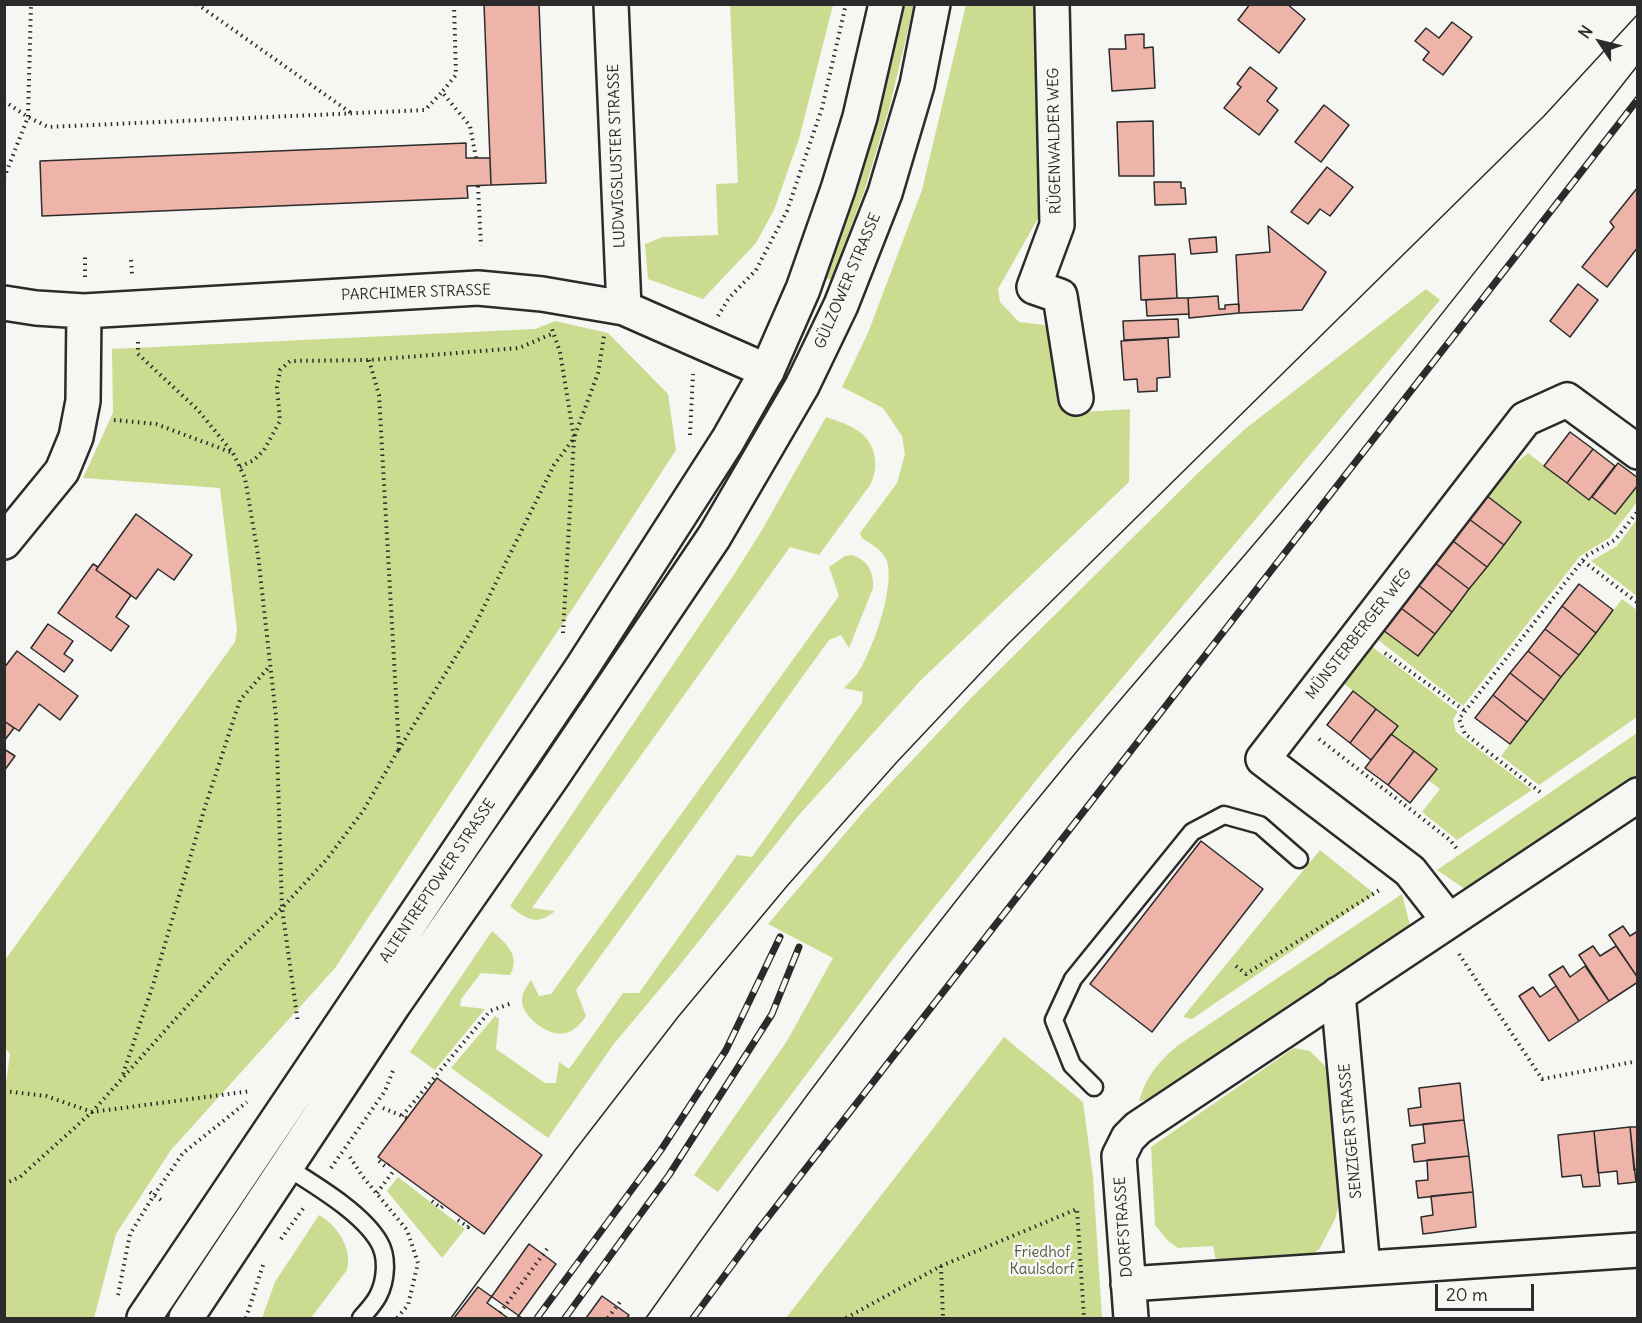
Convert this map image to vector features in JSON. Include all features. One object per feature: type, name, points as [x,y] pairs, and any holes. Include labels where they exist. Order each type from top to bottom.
[{"type":"street","name":"LUDWIGSLUSTER STRASSE","points":[[611,4],[624,309]]},
{"type":"street","points":[[767,371],[803,289],[838,189],[860,117],[886,4]]},
{"type":"street","name":"GÜLZOWER STRASSE","points":[[287,1167],[400,994],[552,777],[714,537],[802,386],[841,305],[885,193],[916,85],[933,4]]},
{"type":"street","name":"RÜGENWALDER WEG","points":[[1052,4],[1057,225],[1034,287],[1060,296],[1076,398]]},
{"type":"street","name":"PARCHIMER STRASSE","points":[[4,303],[84,311],[478,288],[542,294],[624,309],[802,386]]},
{"type":"street","points":[[4,542],[62,471],[76,437],[83,401],[84,311]]},
{"type":"street","name":"ALTENTREPTOWER STRASSE","points":[[144,1318],[583,666],[728,440],[767,371]]},
{"type":"street","name":"MÜNSTERBERGER WEG","points":[[1444,924],[1410,870],[1263,759],[1525,419],[1567,400],[1638,452]]},
{"type":"street","points":[[1338,994],[1638,795]]},
{"type":"street","name":"DORFSTRASSE","points":[[1131,1318],[1119,1156],[1128,1138],[1138,1128],[1338,994]]},
{"type":"street","name":"SENZIGER STRASSE","points":[[1338,994],[1364,1268]]},
{"type":"street","points":[[186,1318],[287,1167]]},
{"type":"street","points":[[1128,1284],[1638,1250]]},
{"type":"lane","points":[[1094,1087],[1072,1065],[1054,1020],[1073,979],[1192,832],[1224,815],[1260,825],[1299,859]]},
{"type":"lane","points":[[258,1149],[344,1206],[365,1224],[381,1244],[386,1270],[378,1296],[361,1318]]},
{"type":"lane","points":[[161,1318],[174,1274]]},
{"type":"path","points":[[4,178],[28,117],[31,4]]},
{"type":"path","points":[[197,4],[352,113]]},
{"type":"path","points":[[4,101],[48,127],[426,110],[456,75],[454,4]]},
{"type":"path","points":[[716,320],[729,298],[756,270],[787,211],[822,108],[846,4]]},
{"type":"path","points":[[442,92],[470,126],[476,158]]},
{"type":"path","points":[[478,186],[481,246]]},
{"type":"path","points":[[549,324],[560,352],[574,438],[563,634]]},
{"type":"path","points":[[240,467],[254,460],[264,450],[280,421],[277,387],[280,370],[290,361],[369,360],[519,348],[554,333]]},
{"type":"path","points":[[4,1184],[20,1177],[92,1112],[232,956],[282,908],[327,859],[363,811],[474,627],[554,465],[574,438],[598,373],[604,334]]},
{"type":"path","points":[[138,354],[198,410],[233,453],[245,478],[258,555],[276,717],[282,908],[298,1023]]},
{"type":"path","points":[[369,360],[380,395],[399,749]]},
{"type":"path","points":[[106,419],[156,424],[233,453]]},
{"type":"path","points":[[1540,792],[1465,734],[1460,719],[1586,556],[1615,540],[1638,511]]},
{"type":"path","points":[[1583,561],[1638,603]]},
{"type":"path","points":[[1380,650],[1465,711]]},
{"type":"path","points":[[121,1078],[153,986],[205,807],[240,700],[270,667]]},
{"type":"path","points":[[1294,719],[1450,840],[1456,849]]},
{"type":"path","points":[[1236,966],[1246,974],[1410,870]]},
{"type":"path","points":[[1444,924],[1542,1079],[1638,1061]]},
{"type":"path","points":[[402,1116],[490,1011],[512,1003]]},
{"type":"path","points":[[338,1158],[385,1091],[398,1058]]},
{"type":"path","points":[[4,1091],[46,1096],[92,1112],[251,1091]]},
{"type":"path","points":[[117,1299],[130,1234],[152,1193],[183,1153],[258,1093]]},
{"type":"path","points":[[383,1108],[407,1118]]},
{"type":"path","points":[[379,1161],[387,1167],[389,1164]]},
{"type":"path","points":[[377,1193],[395,1169]]},
{"type":"path","points":[[152,1193],[161,1200]]},
{"type":"path","points":[[432,1201],[441,1208],[444,1205]]},
{"type":"path","points":[[846,1318],[941,1266],[1077,1209],[1084,1318]]},
{"type":"path","points":[[280,1241],[298,1216]]},
{"type":"path","points":[[458,1220],[468,1227],[470,1224]]},
{"type":"path","points":[[500,1313],[547,1249]]},
{"type":"path","points":[[246,1318],[263,1266],[269,1257]]},
{"type":"path","points":[[941,1266],[943,1318]]},
{"type":"path","points":[[608,1318],[620,1302]]},
{"type":"green space","points":[[730,5],[833,5],[799,139],[774,210],[756,243],[703,299],[648,279],[645,244],[663,237],[718,235],[716,184],[738,183]]},
{"type":"green space","points":[[901,5],[914,5],[889,109],[865,189],[831,280],[819,275]]},
{"type":"green space","points":[[966,5],[1037,5],[1045,206],[998,289],[1000,302],[1019,322],[1052,326],[1066,413],[1130,409],[1129,482],[921,680],[798,816],[613,1045],[548,1138],[451,1068],[495,1016],[499,1019],[496,1049],[545,1083],[556,1083],[559,1062],[569,1069],[623,993],[639,993],[737,855],[752,857],[862,703],[863,692],[844,688],[857,674],[876,635],[886,600],[889,570],[884,555],[862,538],[860,533],[897,483],[905,454],[902,436],[883,408],[842,387],[868,333],[922,190]]},
{"type":"green space","points":[[1426,289],[1440,300],[1042,773],[893,959],[718,1192],[694,1175],[787,1041],[833,958],[768,924],[866,809],[972,697],[1199,472],[1245,429]]},
{"type":"green space","points":[[555,321],[608,333],[668,394],[676,450],[335,968],[171,1150],[116,1234],[94,1318],[5,1318],[4,1097],[10,1054],[5,1048],[5,960],[235,642],[237,630],[220,488],[83,478],[113,413],[112,349],[535,329]]},
{"type":"green space","points":[[826,417],[857,430],[870,444],[875,458],[875,472],[870,485],[819,555],[790,547],[532,908],[555,911],[537,920],[522,915],[510,906],[735,573]]},
{"type":"green space","points":[[1528,453],[1589,500],[1592,497],[1614,514],[1637,485],[1637,502],[1609,538],[1580,556],[1463,706],[1377,639],[1383,630],[1418,656],[1521,523],[1487,496],[1507,471]]},
{"type":"green space","points":[[1637,519],[1637,596],[1591,561],[1617,546]]},
{"type":"green space","points":[[851,555],[861,559],[871,571],[873,588],[849,648],[841,635],[829,640],[576,990],[586,1016],[581,1023],[570,1031],[559,1034],[538,1025],[528,1015],[522,1002],[522,996],[529,982],[531,980],[539,996],[551,994],[839,596],[829,567],[845,556]]},
{"type":"green space","points":[[1622,599],[1637,610],[1637,717],[1539,785],[1501,756]]},
{"type":"green space","points":[[1371,646],[1458,712],[1453,719],[1456,732],[1532,790],[1457,840],[1422,812],[1440,789],[1428,780],[1437,769],[1391,734],[1397,726],[1342,682]]},
{"type":"green space","points":[[1637,733],[1637,776],[1468,891],[1437,870]]},
{"type":"green space","points":[[1320,850],[1375,894],[1192,1019],[1183,1017]]},
{"type":"green space","points":[[1402,894],[1411,929],[1156,1099],[1139,1101],[1154,1070],[1177,1046]]},
{"type":"green space","points":[[492,931],[510,950],[514,962],[513,968],[510,975],[481,973],[461,999],[460,1006],[485,1009],[435,1070],[410,1052]]},
{"type":"green space","name":"Friedhof Kaulsdorf","points":[[1004,1037],[1083,1102],[1093,1177],[1102,1318],[786,1318]]},
{"type":"green space","points":[[1294,1048],[1310,1051],[1332,1073],[1341,1196],[1335,1219],[1320,1248],[1313,1254],[1216,1261],[1213,1246],[1178,1248],[1167,1240],[1155,1225],[1151,1147]]},
{"type":"green space","points":[[398,1177],[465,1229],[442,1258],[387,1191]]},
{"type":"green space","points":[[319,1215],[332,1225],[342,1238],[348,1254],[347,1270],[311,1318],[262,1318],[275,1282]]},
{"type":"building","points":[[484,4],[539,4],[546,183],[491,185]]},
{"type":"building","points":[[1250,4],[1287,4],[1305,19],[1279,53],[1238,20]]},
{"type":"building","points":[[1452,22],[1472,37],[1443,75],[1423,60],[1429,52],[1415,41],[1426,28],[1439,38]]},
{"type":"building","points":[[1144,34],[1144,48],[1153,47],[1155,88],[1112,91],[1109,49],[1126,49],[1125,35]]},
{"type":"building","points":[[1250,67],[1277,88],[1267,101],[1278,110],[1259,135],[1224,108],[1241,87],[1237,84]]},
{"type":"building","points":[[1324,105],[1349,125],[1321,162],[1295,142]]},
{"type":"building","points":[[1153,121],[1154,176],[1119,176],[1117,122]]},
{"type":"building","points":[[466,143],[466,158],[490,158],[491,185],[467,186],[468,198],[42,216],[40,161]]},
{"type":"building","points":[[1327,167],[1353,187],[1330,216],[1320,209],[1308,224],[1291,212]]},
{"type":"building","points":[[1154,182],[1181,182],[1181,188],[1185,188],[1186,204],[1155,205]]},
{"type":"building","points":[[1638,187],[1638,247],[1607,287],[1582,267],[1614,227],[1610,222]]},
{"type":"building","points":[[1268,226],[1326,272],[1302,310],[1239,313],[1236,255],[1270,252]]},
{"type":"building","points":[[1216,237],[1217,252],[1191,254],[1189,239]]},
{"type":"building","points":[[1175,254],[1177,298],[1141,300],[1139,256]]},
{"type":"building","points":[[1578,284],[1598,300],[1570,337],[1550,321]]},
{"type":"building","points":[[1218,296],[1219,309],[1225,309],[1225,305],[1239,304],[1239,313],[1189,318],[1188,298]]},
{"type":"building","points":[[1188,298],[1189,314],[1147,316],[1146,300]]},
{"type":"building","points":[[1178,319],[1179,337],[1124,340],[1123,321]]},
{"type":"building","points":[[1168,338],[1170,377],[1157,378],[1157,391],[1138,392],[1137,379],[1124,380],[1121,341]]},
{"type":"building","points":[[1570,432],[1593,449],[1567,483],[1544,466]]},
{"type":"building","points":[[1593,449],[1615,466],[1589,500],[1567,483]]},
{"type":"building","points":[[1618,463],[1638,478],[1638,485],[1615,514],[1592,497]]},
{"type":"building","points":[[1487,496],[1521,522],[1504,545],[1469,519]]},
{"type":"building","points":[[136,514],[192,555],[174,580],[158,569],[136,599],[96,570]]},
{"type":"building","points":[[1469,519],[1504,545],[1487,567],[1453,541]]},
{"type":"building","points":[[1453,541],[1487,567],[1469,589],[1435,563]]},
{"type":"building","points":[[1435,563],[1469,589],[1452,612],[1418,585]]},
{"type":"building","points":[[93,564],[98,567],[96,570],[131,595],[116,617],[129,626],[111,651],[58,613]]},
{"type":"building","points":[[1579,584],[1613,610],[1596,633],[1562,606]]},
{"type":"building","points":[[1418,585],[1452,612],[1435,634],[1401,608]]},
{"type":"building","points":[[1562,606],[1596,633],[1579,655],[1545,629]]},
{"type":"building","points":[[1401,608],[1435,634],[1418,656],[1383,630]]},
{"type":"building","points":[[48,624],[73,641],[64,654],[73,660],[64,672],[31,648]]},
{"type":"building","points":[[1545,629],[1579,655],[1561,677],[1528,651]]},
{"type":"building","points":[[17,651],[78,696],[60,720],[39,704],[19,731],[4,721],[4,668]]},
{"type":"building","points":[[1528,651],[1561,677],[1544,700],[1510,673]]},
{"type":"building","points":[[1510,673],[1544,700],[1527,722],[1493,695]]},
{"type":"building","points":[[1353,691],[1376,709],[1350,743],[1327,725]]},
{"type":"building","points":[[1493,695],[1527,722],[1510,744],[1475,718]]},
{"type":"building","points":[[1376,709],[1398,726],[1371,760],[1350,743]]},
{"type":"building","points":[[4,721],[14,728],[4,741]]},
{"type":"building","points":[[1391,734],[1414,751],[1388,785],[1365,768]]},
{"type":"building","points":[[4,749],[15,756],[4,771]]},
{"type":"building","points":[[1414,751],[1437,769],[1410,803],[1388,785]]},
{"type":"building","points":[[1201,841],[1263,889],[1152,1032],[1090,984]]},
{"type":"building","points":[[1623,926],[1630,936],[1638,931],[1638,978],[1609,935]]},
{"type":"building","points":[[1593,946],[1600,956],[1616,946],[1638,978],[1638,982],[1609,1001],[1579,955]]},
{"type":"building","points":[[1563,966],[1570,977],[1585,966],[1609,1001],[1579,1021],[1549,975]]},
{"type":"building","points":[[1556,986],[1579,1021],[1549,1041],[1519,996],[1533,987],[1540,997]]},
{"type":"building","points":[[437,1078],[542,1155],[484,1234],[378,1157]]},
{"type":"building","points":[[1460,1083],[1464,1120],[1410,1126],[1408,1109],[1421,1107],[1419,1088]]},
{"type":"building","points":[[1464,1120],[1469,1156],[1414,1162],[1412,1145],[1425,1143],[1423,1124]]},
{"type":"building","points":[[1630,1127],[1636,1182],[1618,1184],[1617,1171],[1598,1173],[1594,1131]]},
{"type":"building","points":[[1630,1127],[1638,1127],[1638,1169],[1634,1170]]},
{"type":"building","points":[[1594,1131],[1600,1186],[1583,1187],[1581,1175],[1562,1177],[1558,1135]]},
{"type":"building","points":[[1469,1156],[1473,1192],[1418,1198],[1416,1181],[1428,1180],[1427,1160]]},
{"type":"building","points":[[1473,1192],[1476,1227],[1423,1234],[1421,1217],[1433,1215],[1431,1196]]},
{"type":"building","points":[[529,1244],[556,1264],[517,1318],[508,1318],[487,1303]]},
{"type":"building","points":[[478,1287],[522,1318],[454,1318]]},
{"type":"building","points":[[602,1296],[629,1315],[627,1318],[586,1318]]},
{"type":"tram line","points":[[451,1318],[576,1149],[678,1017],[787,886],[896,763],[1008,644],[1544,116],[1638,14]]},
{"type":"tram line","points":[[646,1318],[801,1104],[962,893],[1073,756],[1350,429],[1638,65]]},
{"type":"railway","points":[[693,1318],[758,1230],[1638,99]]},
{"type":"railway","points":[[537,1318],[661,1150],[726,1050],[780,937]]},
{"type":"railway","points":[[565,1318],[669,1175],[772,1014],[799,947]]}]
